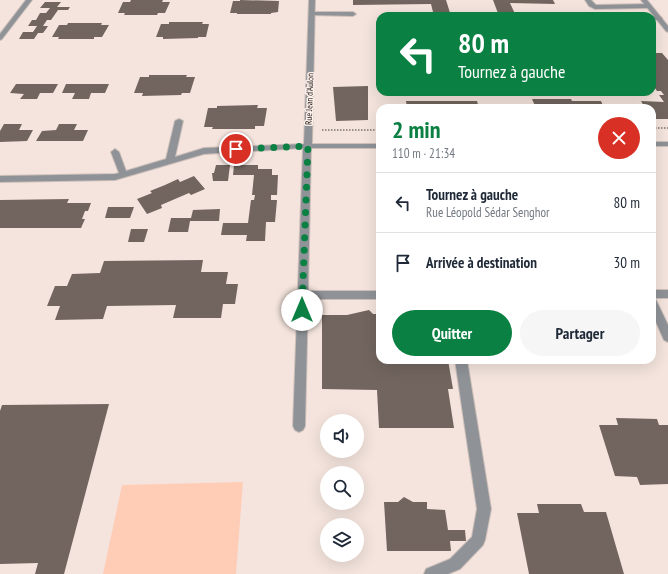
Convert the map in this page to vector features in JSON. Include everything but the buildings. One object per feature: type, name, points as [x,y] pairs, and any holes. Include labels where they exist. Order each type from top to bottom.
[{"type":"street","points":[[0,38],[29,0]]},
{"type":"street","name":"Rue Jean d'Aulon","points":[[299,426],[312,0]]},
{"type":"street","points":[[646,3],[651,12]]},
{"type":"street","points":[[656,19],[668,30]]},
{"type":"street","points":[[170,161],[179,121]]},
{"type":"street","points":[[656,144],[668,144]]},
{"type":"street","points":[[0,179],[115,177],[204,151],[308,146],[376,146]]},
{"type":"street","points":[[114,152],[123,174]]},
{"type":"street","points":[[656,294],[668,294]]},
{"type":"street","points":[[302,295],[376,295]]},
{"type":"street","points":[[656,311],[668,337]]},
{"type":"street","points":[[431,574],[455,564],[478,540],[484,509],[462,364]]},
{"type":"lane","points":[[588,0],[595,7],[646,3]]},
{"type":"lane","points":[[312,14],[353,14]]},
{"type":"path","points":[[656,128],[668,128]]},
{"type":"path","points":[[308,130],[376,130]]},
{"type":"shaded area","points":[[243,482],[236,574],[103,574],[122,485]]},
{"type":"route","points":[[236,149],[308,146],[302,310]]}]
